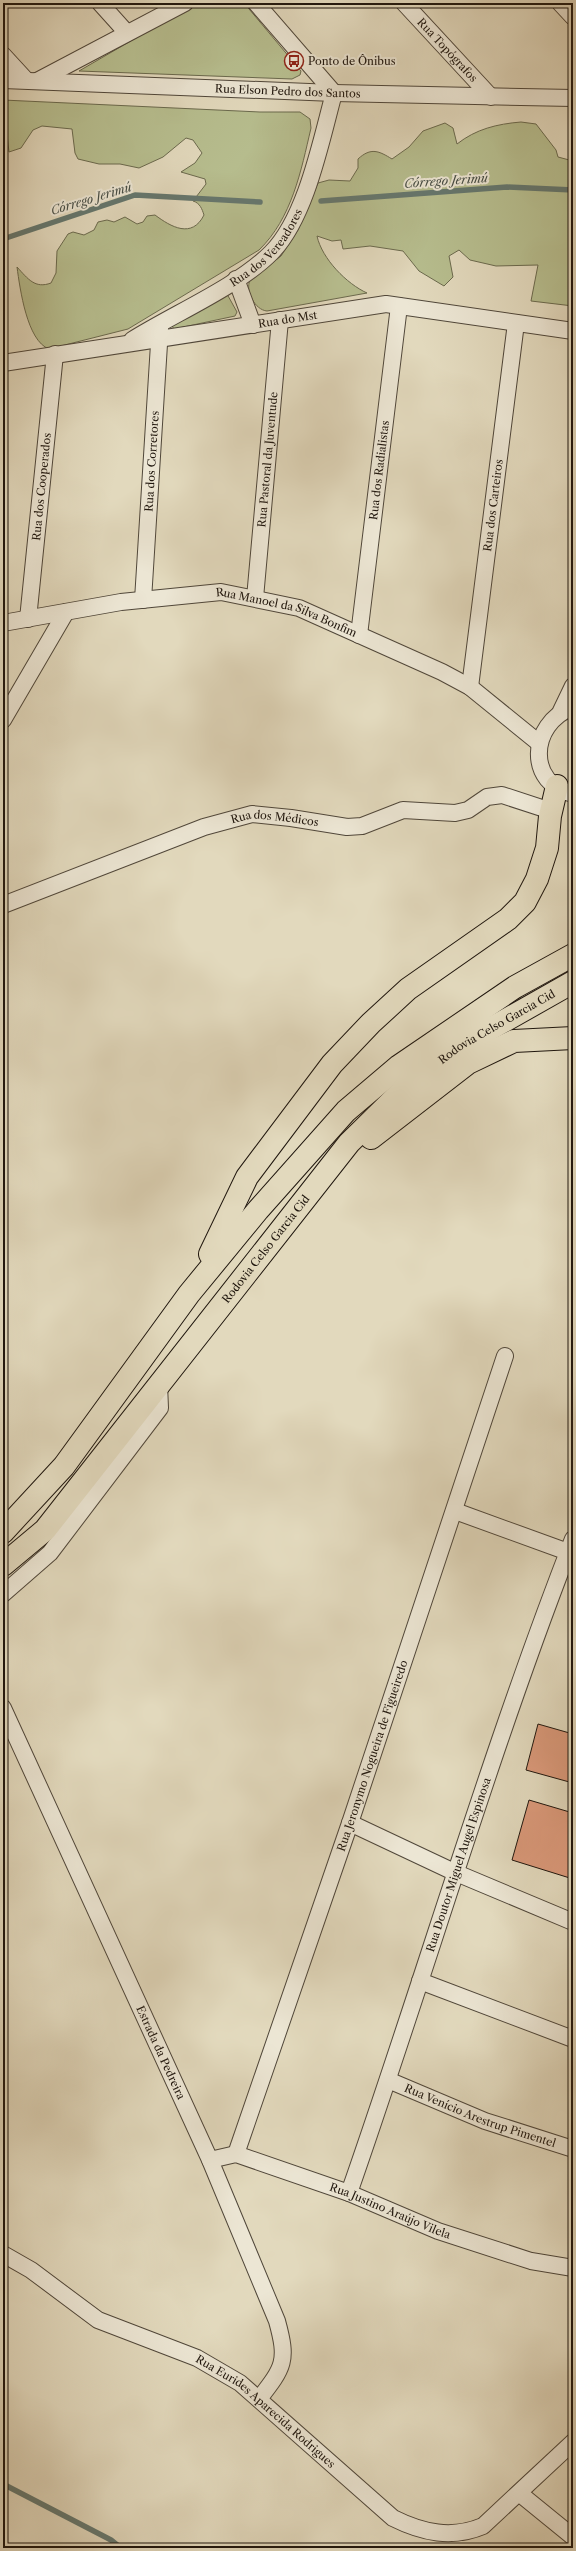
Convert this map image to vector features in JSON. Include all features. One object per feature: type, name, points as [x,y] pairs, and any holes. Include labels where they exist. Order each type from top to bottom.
[{"type":"highway","points":[[189,1294],[248,1177],[332,1064],[371,1023],[408,989],[508,920],[525,902],[537,879],[547,848],[551,811],[568,792]]},
{"type":"highway","name":"Rodovia Celso Garcia Cid","points":[[3,1532],[64,1466],[189,1294],[258,1210],[346,1111],[405,1062],[515,987],[573,955]]},
{"type":"highway","name":"Rodovia Celso Garcia Cid","points":[[3,1565],[45,1530],[349,1143],[409,1084],[460,1046],[573,982]]},
{"type":"highway","points":[[317,1182],[468,1063],[514,1041],[573,1038]]},
{"type":"street","points":[[100,3],[127,33]]},
{"type":"street","points":[[3,55],[32,80],[185,3]]},
{"type":"street","points":[[256,3],[334,93]]},
{"type":"street","name":"Rua Topógrafos","points":[[404,3],[491,97]]},
{"type":"street","points":[[560,3],[573,16]]},
{"type":"street","name":"Rua Elson Pedro dos Santos","points":[[3,80],[334,93],[573,98]]},
{"type":"street","name":"Rua dos Vereadores","points":[[126,344],[160,322],[236,279],[272,252],[290,226],[311,176],[334,93]]},
{"type":"street","points":[[236,279],[253,325]]},
{"type":"street","name":"Rua do Mst","points":[[3,363],[386,304],[573,331]]},
{"type":"street","name":"Rua dos Radialistas","points":[[360,635],[400,306]]},
{"type":"street","name":"Rua Pastoral da Juventude","points":[[255,598],[280,320]]},
{"type":"street","name":"Rua dos Corretores","points":[[143,600],[160,322]]},
{"type":"street","name":"Rua dos Carteiros","points":[[470,687],[516,323]]},
{"type":"street","name":"Rua dos Cooperados","points":[[28,619],[55,354]]},
{"type":"street","name":"Rua Manoel da Silva Bonfim","points":[[3,623],[143,600],[221,592],[255,598],[299,608],[470,687],[539,743]]},
{"type":"street","points":[[3,720],[66,612]]},
{"type":"street","points":[[568,792],[546,775],[541,765],[539,743],[548,723],[567,709],[573,686]]},
{"type":"street","name":"Rua dos Médicos","points":[[3,906],[204,827],[252,814],[362,826],[404,810],[455,813],[468,810],[487,797],[502,795],[551,811]]},
{"type":"street","name":"Rua Jeronymo Nogueira de Figueiredo","points":[[236,2154],[350,1823],[506,1356]]},
{"type":"street","points":[[3,1594],[50,1553],[160,1408],[159,1384]]},
{"type":"street","points":[[455,1511],[570,1545]]},
{"type":"street","name":"Rua Doutor Miguel Augel Espinosa","points":[[349,2194],[388,2080],[454,1872],[570,1545]]},
{"type":"street","name":"Estrada da Pedreira","points":[[3,1708],[210,2160],[277,2321],[285,2347],[278,2374],[259,2399]]},
{"type":"street","points":[[350,1823],[454,1872],[573,1922]]},
{"type":"street","points":[[420,1981],[573,2038]]},
{"type":"street","name":"Rua Venício Arestrup Pimentel","points":[[388,2080],[485,2121],[573,2149]]},
{"type":"street","points":[[210,2160],[236,2154]]},
{"type":"street","name":"Rua Justino Araújo Vilela","points":[[236,2154],[349,2194],[438,2232],[531,2261],[573,2268]]},
{"type":"street","name":"Rua Eurides Aparecida Rodrigues","points":[[3,2254],[31,2270],[98,2320],[116,2329],[197,2358],[240,2383],[393,2518],[420,2529],[451,2534],[467,2533],[483,2526],[573,2442]]},
{"type":"street","points":[[520,2493],[573,2537]]},
{"type":"green space","points":[[196,3],[244,3],[301,71],[300,75],[292,79],[79,71]]},
{"type":"green space","points":[[3,100],[260,112],[300,112],[310,119],[311,128],[294,193],[280,223],[259,250],[128,329],[49,349],[41,344],[30,325],[20,288],[17,267],[28,279],[36,284],[45,285],[51,283],[56,273],[57,251],[68,234],[73,232],[84,235],[94,230],[98,222],[107,220],[114,222],[125,217],[137,224],[143,222],[147,216],[155,215],[174,227],[187,229],[194,227],[204,215],[199,205],[193,201],[206,184],[205,179],[181,172],[195,163],[202,153],[193,140],[186,138],[163,157],[139,168],[120,164],[99,164],[78,159],[75,153],[72,129],[42,126],[33,130],[21,148],[9,152]]},
{"type":"green space","points":[[521,122],[536,124],[556,150],[558,157],[573,161],[573,306],[531,301],[538,265],[496,266],[470,260],[459,250],[449,256],[453,277],[444,286],[419,271],[403,251],[370,246],[343,249],[341,240],[332,241],[317,236],[324,253],[336,270],[351,284],[367,293],[267,311],[255,304],[250,294],[250,280],[281,256],[298,230],[318,183],[329,180],[350,181],[358,168],[358,159],[363,155],[371,152],[379,152],[392,159],[409,147],[423,131],[445,123],[453,128],[457,144],[487,128]]},
{"type":"green space","points":[[227,294],[237,312],[235,316],[174,329],[172,326]]},
{"type":"building","points":[[538,1724],[573,1734],[573,1783],[526,1770]]},
{"type":"building","points":[[529,1800],[573,1813],[573,1879],[512,1860]]},
{"type":"waterway","name":"Córrego Jerimú","points":[[321,201],[507,187],[573,190]]},
{"type":"waterway","name":"Córrego Jerimú","points":[[3,239],[135,195],[260,202]]},
{"type":"waterway","points":[[3,2484],[111,2540],[121,2548]]},
{"type":"place","name":"Ponto de Ônibus","points":[[294,61]]}]
